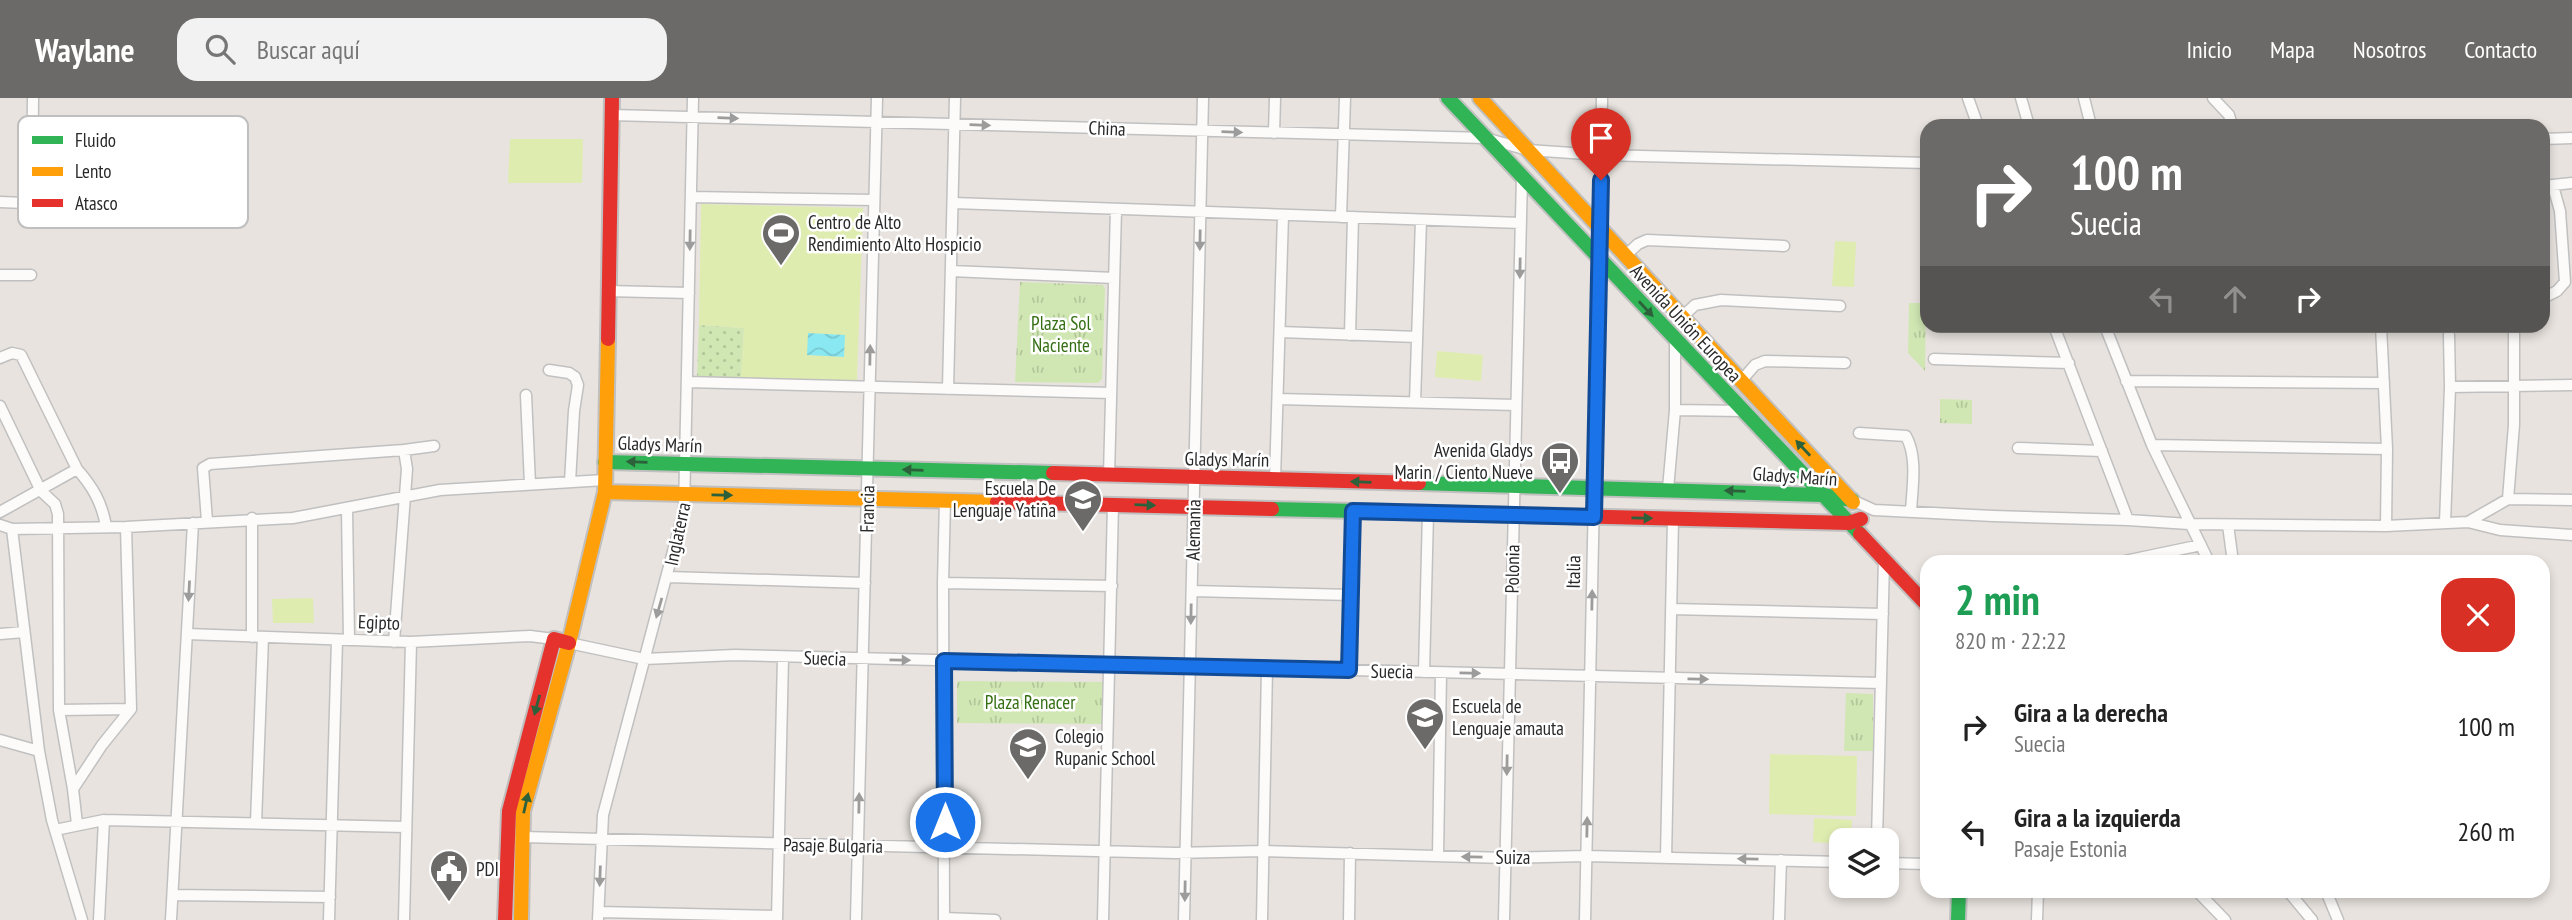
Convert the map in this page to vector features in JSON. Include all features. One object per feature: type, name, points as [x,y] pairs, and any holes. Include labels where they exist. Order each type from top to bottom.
[{"type":"street","points":[[33,98],[33,116]]},
{"type":"street","points":[[520,920],[514,887],[509,811],[605,486],[612,98]]},
{"type":"street","name":"Inglaterra","points":[[598,916],[605,807],[683,522],[693,98]]},
{"type":"street","name":"Francia","points":[[856,920],[877,98]]},
{"type":"street","points":[[948,388],[955,98]]},
{"type":"street","name":"Alemania","points":[[1184,920],[1203,98]]},
{"type":"street","points":[[1274,133],[1275,98]]},
{"type":"street","points":[[1341,217],[1345,98]]},
{"type":"street","name":"Avenida Unión Europea","points":[[1448,98],[1822,495],[1855,521],[1868,543],[1920,598]]},
{"type":"street","name":"Avenida Unión Europea","points":[[1480,98],[1852,500],[1855,521]]},
{"type":"street","name":"Italia","points":[[1585,920],[1602,98]]},
{"type":"street","points":[[1968,98],[1976,119]]},
{"type":"street","points":[[2021,98],[2027,119]]},
{"type":"street","points":[[2084,98],[2089,119]]},
{"type":"street","points":[[2213,98],[2230,119]]},
{"type":"street","name":"China","points":[[611,115],[1485,138],[1528,150],[1601,155],[1920,163]]},
{"type":"street","points":[[2550,139],[2572,138]]},
{"type":"street","name":"Polonia","points":[[1503,920],[1522,176]]},
{"type":"street","points":[[2550,186],[2572,183]]},
{"type":"street","points":[[2550,190],[2560,211],[2565,282],[2550,294]]},
{"type":"street","points":[[691,197],[874,200]]},
{"type":"street","points":[[0,202],[18,201]]},
{"type":"street","points":[[953,203],[1521,223]]},
{"type":"street","points":[[1109,475],[1116,209]]},
{"type":"street","points":[[1275,479],[1283,215]]},
{"type":"street","points":[[1350,335],[1353,217]]},
{"type":"street","points":[[1415,402],[1421,220]]},
{"type":"street","points":[[1626,256],[1638,244],[1656,240],[1784,246]]},
{"type":"street","points":[[951,271],[1114,278]]},
{"type":"street","points":[[0,275],[31,275]]},
{"type":"street","points":[[608,291],[689,293]]},
{"type":"street","points":[[1682,317],[1695,305],[1721,300],[1840,306]]},
{"type":"street","points":[[1280,332],[1417,337]]},
{"type":"street","points":[[2057,333],[2128,520]]},
{"type":"street","points":[[2108,333],[2152,445],[2206,555]]},
{"type":"street","points":[[2381,333],[2387,449],[2386,526]]},
{"type":"street","points":[[2508,499],[2515,387],[2514,333]]},
{"type":"street","points":[[2445,523],[2450,387],[2449,335]]},
{"type":"street","points":[[1668,489],[1675,410],[1675,342]]},
{"type":"street","points":[[0,358],[12,353],[22,355],[77,469],[95,491],[103,508],[106,526]]},
{"type":"street","points":[[1934,359],[2069,363]]},
{"type":"street","points":[[1741,381],[1755,365],[1765,361],[1845,363]]},
{"type":"street","points":[[549,370],[569,373],[575,377],[578,385],[570,482]]},
{"type":"street","points":[[2126,381],[2384,383]]},
{"type":"street","points":[[687,382],[1111,393]]},
{"type":"street","points":[[2450,387],[2572,385]]},
{"type":"street","points":[[526,395],[530,484]]},
{"type":"street","points":[[1278,399],[1516,405]]},
{"type":"street","points":[[0,407],[41,491],[55,504],[59,710],[74,789],[77,824]]},
{"type":"street","points":[[1675,410],[1742,411]]},
{"type":"street","points":[[1859,433],[1906,436],[1913,456],[1911,512]]},
{"type":"street","points":[[2152,445],[2387,449]]},
{"type":"street","points":[[207,521],[202,477],[203,468],[210,464],[434,446]]},
{"type":"street","points":[[2018,448],[2102,451]]},
{"type":"street","points":[[394,642],[407,469],[404,450]]},
{"type":"street","name":"Gladys Marín","points":[[605,461],[1668,489],[1822,495],[1852,500],[1874,510]]},
{"type":"street","points":[[0,512],[77,469]]},
{"type":"street","points":[[0,525],[12,529],[126,527],[293,518],[440,490],[570,482],[685,494],[1673,519],[1855,521],[1874,510],[2228,525],[2386,526],[2468,522],[2500,530],[2572,535]]},
{"type":"street","points":[[2468,522],[2508,499],[2572,500]]},
{"type":"street","points":[[945,500],[944,919],[995,920]]},
{"type":"street","points":[[1103,920],[1114,505]]},
{"type":"street","points":[[347,509],[349,640]]},
{"type":"street","points":[[1349,670],[1353,511]]},
{"type":"street","points":[[1424,672],[1428,513]]},
{"type":"street","points":[[252,519],[252,636]]},
{"type":"street","points":[[1666,858],[1673,519]]},
{"type":"street","points":[[171,920],[193,523]]},
{"type":"street","points":[[2228,525],[2233,555]]},
{"type":"street","points":[[74,789],[131,705],[126,527]]},
{"type":"street","points":[[12,529],[38,751],[55,830],[82,920]]},
{"type":"street","points":[[2153,555],[2201,545]]},
{"type":"street","points":[[1877,828],[1884,560]]},
{"type":"street","points":[[668,577],[865,583]]},
{"type":"street","points":[[943,583],[1112,586]]},
{"type":"street","points":[[1192,591],[1351,595]]},
{"type":"street","points":[[1671,609],[1883,614]]},
{"type":"street","points":[[0,634],[24,632]]},
{"type":"street","name":"Egipto","points":[[187,634],[394,642],[530,636],[561,641]]},
{"type":"street","points":[[256,823],[264,637]]},
{"type":"street","points":[[329,920],[337,640]]},
{"type":"street","points":[[505,920],[514,887],[523,811],[561,641]]},
{"type":"street","name":"Suecia","points":[[561,641],[644,659],[712,655],[1881,683]]},
{"type":"street","points":[[404,920],[411,642]]},
{"type":"street","points":[[598,916],[777,918],[783,657]]},
{"type":"street","points":[[1262,920],[1267,668]]},
{"type":"street","points":[[1438,856],[1441,673]]},
{"type":"street","points":[[59,710],[131,705]]},
{"type":"street","points":[[0,740],[38,751]]},
{"type":"street","points":[[55,830],[104,820],[406,827]]},
{"type":"street","points":[[99,920],[104,820]]},
{"type":"street","name":"Pasaje Bulgaria","points":[[522,837],[1186,852]]},
{"type":"street","name":"Suiza","points":[[1186,852],[1264,851],[1505,858],[1587,856],[1829,862]]},
{"type":"street","points":[[1349,920],[1350,853]]},
{"type":"street","points":[[1779,920],[1781,860]]},
{"type":"street","points":[[1899,863],[1920,864]]},
{"type":"street","points":[[173,895],[330,897]]},
{"type":"street","points":[[1958,920],[1959,898]]},
{"type":"street","points":[[2037,920],[2038,898]]},
{"type":"street","points":[[2203,898],[2225,920]]},
{"type":"street","points":[[2294,898],[2312,920]]},
{"type":"street","points":[[2329,898],[2338,920]]},
{"type":"green space","points":[[510,139],[583,139],[582,183],[508,183]]},
{"type":"green space","name":"Centro de Alto Rendimiento Alto Hospicio","points":[[701,204],[863,208],[857,381],[741,378],[744,328],[699,325]]},
{"type":"green space","points":[[1835,241],[1856,242],[1854,287],[1832,286]]},
{"type":"green space","name":"Plaza Sol Naciente","points":[[1020,282],[1103,285],[1102,379],[1098,383],[1015,382]]},
{"type":"green space","points":[[1909,303],[1920,303],[1920,333],[1926,333],[1925,371],[1908,353]]},
{"type":"green space","points":[[699,325],[744,328],[741,378],[697,376]]},
{"type":"green space","points":[[1437,351],[1483,355],[1481,381],[1435,377]]},
{"type":"green space","points":[[1940,399],[1972,400],[1972,424],[1940,423]]},
{"type":"green space","points":[[313,598],[314,623],[273,623],[272,599]]},
{"type":"green space","name":"Plaza Renacer","points":[[957,681],[1103,682],[1103,724],[957,723]]},
{"type":"green space","points":[[1846,693],[1873,694],[1873,751],[1844,751]]},
{"type":"green space","points":[[1770,754],[1857,756],[1856,816],[1769,814]]},
{"type":"green space","points":[[1814,818],[1852,820],[1852,828],[1829,828],[1829,843],[1813,842]]},
{"type":"water","points":[[808,333],[845,335],[844,357],[807,355]]},
{"type":"traffic: fast","points":[[1448,98],[1860,534]]},
{"type":"traffic: fast","points":[[605,462],[1053,473]]},
{"type":"traffic: fast","points":[[1419,483],[1822,495],[1852,500]]},
{"type":"traffic: fast","points":[[1272,509],[1568,516]]},
{"type":"traffic: fast","points":[[1958,920],[1959,898]]},
{"type":"traffic: slow","points":[[1480,98],[1853,502]]},
{"type":"traffic: slow","points":[[521,920],[523,811],[569,643],[605,492],[608,339]]},
{"type":"traffic: slow","points":[[605,492],[997,502]]},
{"type":"traffic: jam","points":[[608,339],[612,98]]},
{"type":"traffic: jam","points":[[1053,473],[1419,483]]},
{"type":"traffic: jam","points":[[997,502],[1272,509]]},
{"type":"traffic: jam","points":[[1568,516],[1849,523],[1861,519]]},
{"type":"traffic: jam","points":[[1860,534],[1920,598]]},
{"type":"traffic: jam","points":[[505,920],[509,811],[554,639],[569,643]]},
{"type":"place","name":"Centro de Alto Rendimiento Alto Hospicio","points":[[781,267]]},
{"type":"place","name":"Avenida Gladys Marin / Ciento Nueve","points":[[1560,495]]},
{"type":"place","name":"Escuela De Lenguaje Yatiña","points":[[1083,533]]},
{"type":"place","name":"Escuela de Lenguaje amauta","points":[[1425,751]]},
{"type":"place","name":"Colegio Rupanic School","points":[[1028,781]]},
{"type":"place","name":"PDI","points":[[449,903]]},
{"type":"route","points":[[945,822],[944,661],[1349,670],[1353,511],[1594,517],[1601,180]]}]
